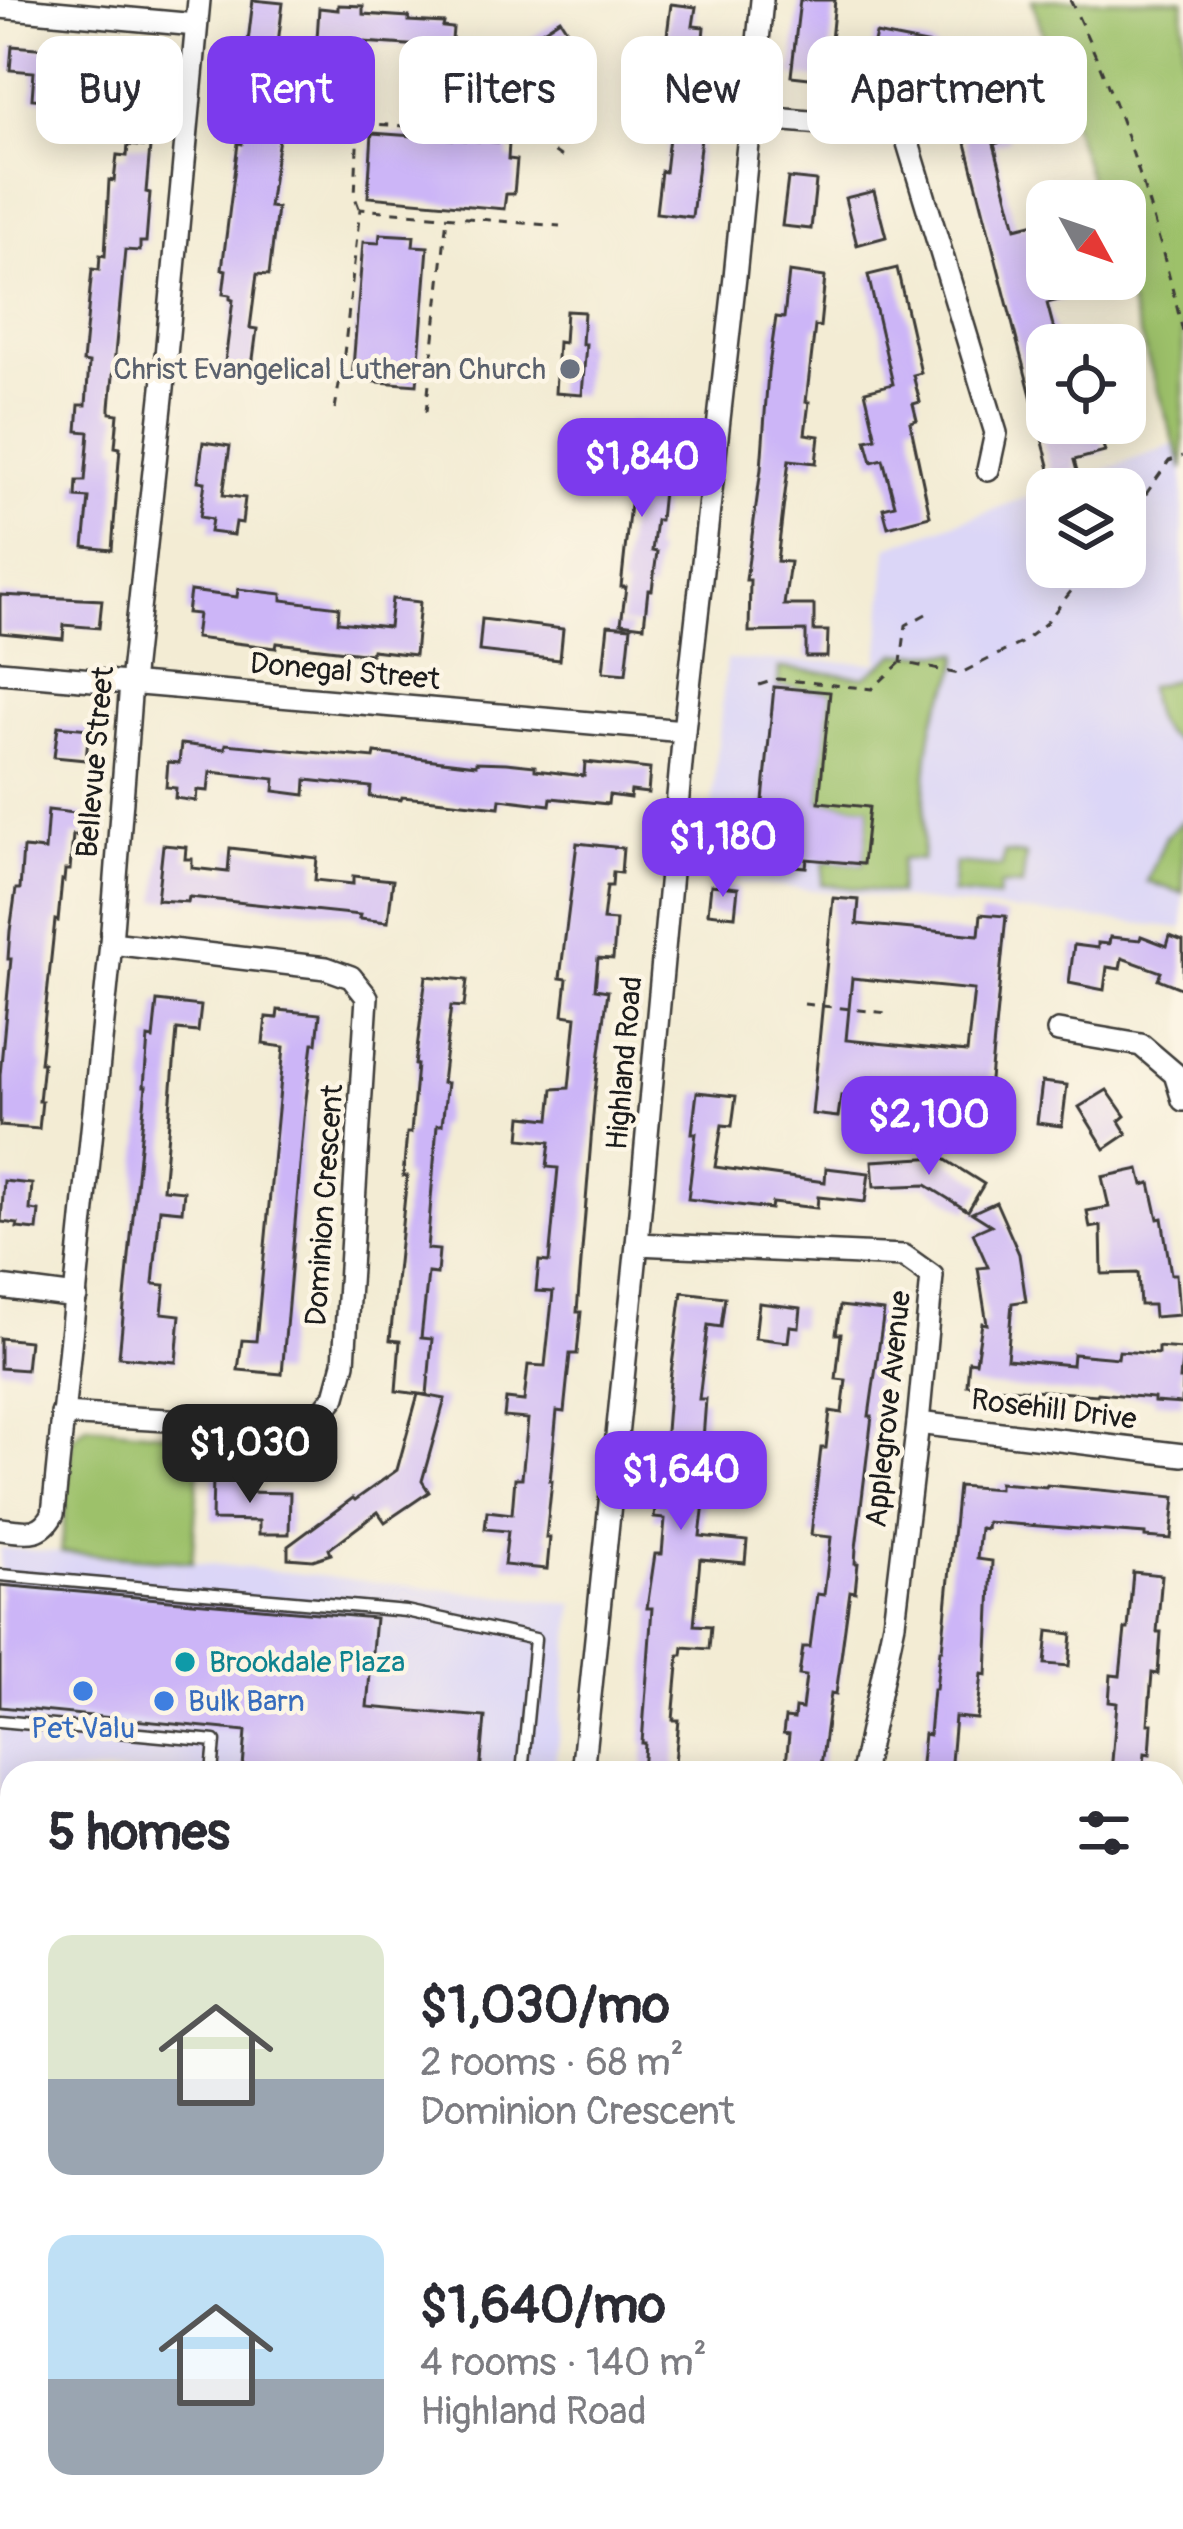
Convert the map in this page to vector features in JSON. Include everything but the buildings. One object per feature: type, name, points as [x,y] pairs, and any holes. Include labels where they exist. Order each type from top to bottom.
[{"type":"street","name":"Bellevue Street","points":[[0,1529],[39,1530],[52,1514],[199,0]]},
{"type":"street","name":"Highland Road","points":[[759,36],[762,0]]},
{"type":"street","points":[[0,8],[196,25]]},
{"type":"street","points":[[783,120],[904,130],[996,433],[988,470]]},
{"type":"street","name":"Highland Road","points":[[583,1761],[684,731],[748,144]]},
{"type":"street","name":"Donegal Street","points":[[0,672],[684,731]]},
{"type":"street","name":"Dominion Crescent","points":[[62,1414],[310,1428],[335,1396],[344,1363],[367,997],[351,976],[326,968],[111,943]]},
{"type":"street","points":[[1058,1031],[1141,1045],[1175,1074],[1183,1100]]},
{"type":"street","name":"Applegrove Avenue","points":[[637,1244],[904,1256],[932,1276],[894,1623],[865,1761]]},
{"type":"street","points":[[0,1287],[76,1297]]},
{"type":"street","name":"Rosehill Drive","points":[[918,1423],[1183,1455]]},
{"type":"lane","points":[[0,1576],[406,1611],[536,1639],[523,1761]]},
{"type":"lane","points":[[0,1720],[215,1741],[213,1761]]},
{"type":"path","points":[[1070,0],[1123,121],[1183,332]]},
{"type":"path","points":[[335,409],[360,209],[355,197],[358,123],[528,134],[568,161]]},
{"type":"path","points":[[360,209],[560,226]]},
{"type":"path","points":[[426,412],[447,216]]},
{"type":"path","points":[[1146,493],[1169,460],[1183,456]]},
{"type":"path","points":[[901,662],[959,674],[1021,643],[1046,623],[1074,588]]},
{"type":"path","points":[[759,685],[778,679],[872,689],[901,662],[905,625],[926,614]]},
{"type":"path","points":[[804,1004],[888,1013]]},
{"type":"shaded area","points":[[1176,444],[1183,469],[1183,928],[705,879],[726,660],[878,663],[888,547],[1026,498],[1026,588],[1146,588],[1146,468],[1109,468]]},
{"type":"shaded area","name":"Brookdale Plaza","points":[[0,1548],[193,1562],[574,1604],[555,1761],[0,1761]]},
{"type":"green space","points":[[1032,0],[1183,0],[1183,469],[1146,354],[1146,324],[1136,324],[1129,300],[1146,300],[1146,180],[1090,180],[1079,144],[1087,144],[1087,36],[1044,36]]},
{"type":"green space","points":[[959,653],[930,740],[922,860],[901,859],[898,894],[822,884],[824,861],[863,864],[869,807],[819,802],[829,692],[778,687],[779,668],[865,677],[896,654]]},
{"type":"green space","points":[[1183,677],[1183,743],[1160,728],[1148,687]]},
{"type":"green space","points":[[1183,820],[1183,893],[1147,882],[1166,837]]},
{"type":"green space","points":[[1004,853],[1026,855],[1022,886],[1000,885],[998,898],[952,894],[955,863],[1002,867]]},
{"type":"green space","points":[[87,1425],[201,1437],[192,1562],[61,1552],[73,1437]]},
{"type":"place","name":"Christ Evangelical Lutheran Church","points":[[570,369]]},
{"type":"place","name":"Brookdale Plaza","points":[[185,1662]]},
{"type":"place","name":"Pet Valu","points":[[83,1691]]},
{"type":"place","name":"Bulk Barn","points":[[164,1701]]}]
